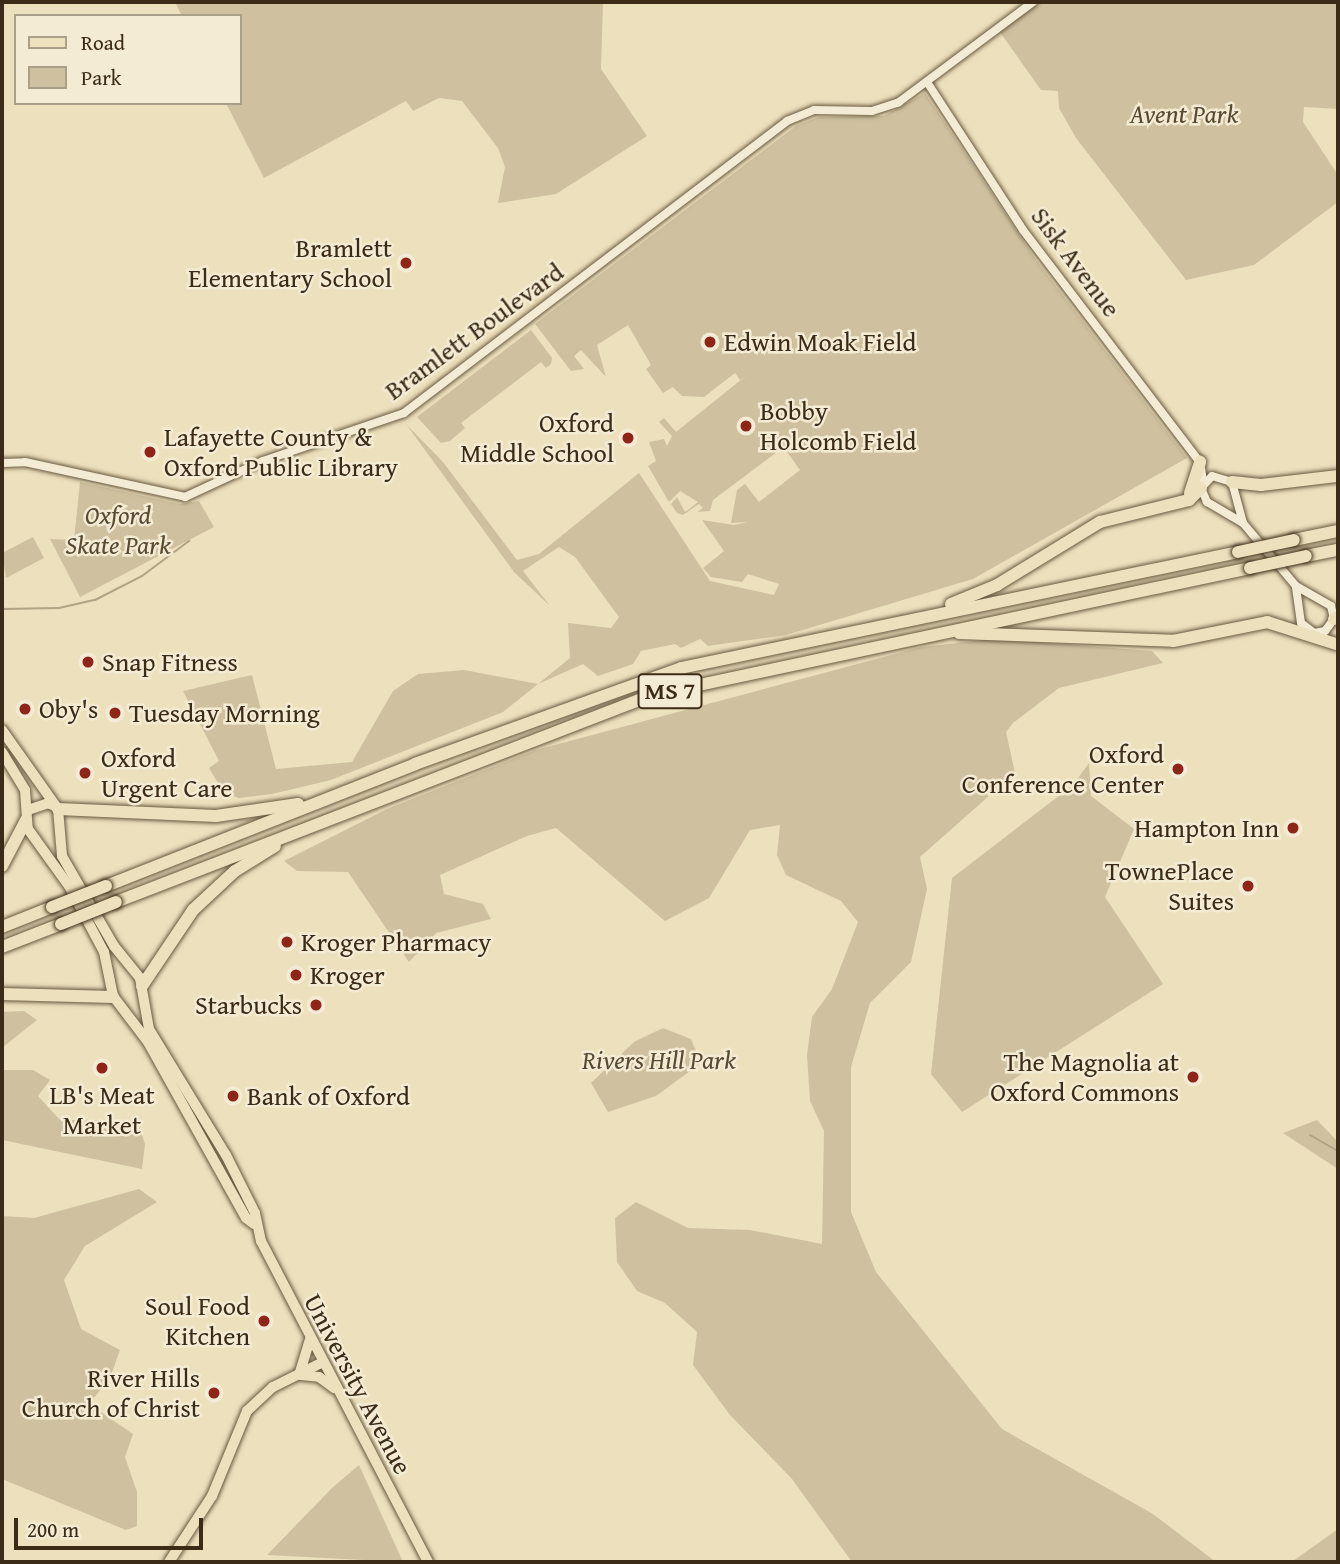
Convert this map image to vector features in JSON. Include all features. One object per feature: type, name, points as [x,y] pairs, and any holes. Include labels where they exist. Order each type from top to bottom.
[{"type":"highway","points":[[1179,502],[1196,482],[1200,462]]},
{"type":"highway","points":[[1232,482],[1261,485],[1338,475]]},
{"type":"highway","points":[[911,619],[997,585],[1100,522],[1179,502],[1202,485]]},
{"type":"highway","name":"MS 7","points":[[2,927],[332,797],[681,668],[1338,531]]},
{"type":"highway","name":"MS 7","points":[[2,947],[604,710],[721,678],[1338,550]]},
{"type":"highway","points":[[924,634],[1012,631],[1173,641],[1267,622],[1303,625]]},
{"type":"highway","points":[[1267,622],[1337,644]]},
{"type":"highway","points":[[58,808],[216,816],[332,797]]},
{"type":"highway","points":[[2,866],[27,815]]},
{"type":"highway","points":[[141,991],[173,935],[215,888],[313,824]]},
{"type":"highway","points":[[2,994],[115,999]]},
{"type":"main road","points":[[2,730],[21,764],[58,808]]},
{"type":"main road","name":"University Avenue","points":[[2,752],[22,783],[27,815],[104,951],[115,999],[148,1042],[246,1218],[254,1224],[428,1562]]},
{"type":"main road","points":[[27,815],[48,803],[58,808]]},
{"type":"main road","name":"University Avenue","points":[[58,808],[62,856],[141,991],[149,1028],[226,1156],[255,1213],[254,1224]]},
{"type":"main road","points":[[115,999],[141,991]]},
{"type":"main road","points":[[297,1375],[308,1357],[310,1336]]},
{"type":"main road","points":[[169,1562],[212,1496],[247,1411],[257,1398],[323,1362]]},
{"type":"main road","points":[[297,1375],[319,1377],[338,1391]]},
{"type":"street","name":"Bramlett Boulevard","points":[[2,463],[24,462],[185,497],[263,461],[404,413],[787,121],[814,110],[884,108],[927,82],[1032,2]]},
{"type":"street","name":"Sisk Avenue","points":[[927,82],[1023,229],[1200,462],[1232,482]]},
{"type":"street","name":"Sisk Avenue","points":[[1200,462],[1202,485]]},
{"type":"street","points":[[1218,475],[1202,485],[1207,502],[1243,523],[1296,586],[1325,600],[1334,621],[1337,644]]},
{"type":"street","points":[[1232,482],[1243,523]]},
{"type":"street","points":[[1296,586],[1303,625],[1337,644]]},
{"type":"street","points":[[1321,633],[1334,621]]},
{"type":"green space","points":[[175,2],[603,2],[601,69],[647,136],[556,194],[498,203],[505,167],[498,148],[462,101],[439,98],[413,111],[406,101],[264,178],[227,105],[242,105],[242,14],[181,14]]},
{"type":"green space","name":"Avent Park","points":[[1035,2],[1338,2],[1338,109],[1304,107],[1303,122],[1338,175],[1338,202],[1254,265],[1186,280],[1076,138],[1059,108],[1058,91],[1041,90],[997,28]]},
{"type":"green space","points":[[925,93],[1036,260],[1187,458],[973,579],[786,635],[708,646],[700,639],[681,648],[675,644],[641,651],[633,664],[598,676],[583,664],[538,684],[570,658],[568,623],[611,628],[619,617],[575,557],[559,547],[523,571],[550,606],[514,572],[406,424],[443,462],[517,560],[539,554],[639,473],[710,581],[774,595],[779,584],[748,574],[742,582],[711,577],[703,568],[724,551],[702,520],[734,525],[748,522],[731,523],[737,490],[745,484],[759,502],[800,470],[787,452],[797,445],[793,440],[713,500],[710,511],[697,512],[703,508],[699,504],[683,515],[677,513],[671,504],[677,497],[685,512],[698,502],[680,491],[669,502],[648,466],[656,461],[649,442],[664,439],[667,446],[672,436],[659,422],[664,418],[676,432],[747,375],[740,380],[735,373],[704,397],[682,396],[673,387],[663,393],[646,369],[651,365],[628,325],[597,345],[606,377],[581,350],[574,356],[584,369],[571,371],[535,324],[796,126],[818,117],[884,116]]},
{"type":"green space","points":[[531,330],[552,358],[551,364],[546,368],[541,362],[461,423],[465,428],[450,441],[441,443],[417,417]]},
{"type":"green space","name":"Oxford Skate Park","points":[[80,482],[180,504],[199,501],[214,527],[80,597],[50,539],[74,540]]},
{"type":"green space","points":[[33,537],[44,558],[6,578],[2,553]]},
{"type":"green space","points":[[994,639],[1152,651],[1163,663],[1059,688],[1013,723],[1006,732],[1015,773],[920,857],[927,889],[911,962],[870,1003],[851,1067],[851,1212],[876,1272],[1002,1429],[1153,1514],[1216,1562],[852,1562],[792,1479],[730,1415],[693,1365],[697,1332],[665,1303],[637,1291],[617,1262],[615,1218],[636,1202],[688,1228],[750,1230],[822,1244],[824,1131],[810,1101],[807,1055],[812,1017],[832,989],[858,922],[841,901],[786,875],[777,855],[780,825],[750,830],[709,898],[665,921],[556,828],[527,836],[440,875],[444,894],[483,904],[491,919],[436,933],[409,962],[348,872],[297,871],[284,861],[387,809],[536,750],[921,647]]},
{"type":"green space","points":[[464,670],[538,684],[503,712],[331,780],[272,794],[239,798],[224,793],[209,768],[219,761],[183,691],[252,675],[276,769],[352,762],[393,691],[418,674]]},
{"type":"green space","points":[[1089,763],[1091,796],[1134,829],[1105,897],[1163,984],[962,1112],[931,1074],[952,878],[1073,785]]},
{"type":"green space","points":[[24,1011],[37,1020],[3,1047],[4,1070],[33,1070],[50,1080],[38,1096],[60,1120],[137,1120],[145,1144],[142,1169],[2,1140],[2,1012]]},
{"type":"green space","name":"Rivers Hill Park","points":[[663,1028],[691,1039],[701,1063],[656,1096],[608,1112],[591,1083],[634,1042]]},
{"type":"green space","points":[[1317,1120],[1338,1142],[1338,1169],[1283,1133]]},
{"type":"green space","points":[[139,1189],[157,1202],[85,1246],[64,1280],[81,1329],[120,1350],[110,1378],[89,1404],[133,1434],[125,1457],[137,1492],[137,1526],[126,1530],[2,1479],[2,1216],[34,1218]]},
{"type":"green space","points":[[359,1465],[403,1562],[267,1555],[332,1488]]},
{"type":"green space","points":[[1338,1529],[1338,1562],[1293,1561]]},
{"type":"waterway","points":[[2,609],[59,608],[95,600],[142,576],[189,541]]},
{"type":"waterway","points":[[1310,1135],[1338,1151]]},
{"type":"place","name":"Bramlett Elementary School","points":[[406,263]]},
{"type":"place","name":"Edwin Moak Field","points":[[710,342]]},
{"type":"place","name":"Bobby Holcomb Field","points":[[746,426]]},
{"type":"place","name":"Oxford Middle School","points":[[628,438]]},
{"type":"place","name":"Lafayette County & Oxford Public Library","points":[[150,452]]},
{"type":"place","name":"Snap Fitness","points":[[88,662]]},
{"type":"place","name":"Oby's","points":[[25,709]]},
{"type":"place","name":"Tuesday Morning","points":[[115,713]]},
{"type":"place","name":"Oxford Conference Center","points":[[1178,769]]},
{"type":"place","name":"Oxford Urgent Care","points":[[85,773]]},
{"type":"place","name":"Hampton Inn","points":[[1293,828]]},
{"type":"place","name":"TownePlace Suites","points":[[1248,886]]},
{"type":"place","name":"Kroger Pharmacy","points":[[287,942]]},
{"type":"place","name":"Kroger","points":[[296,975]]},
{"type":"place","name":"Starbucks","points":[[316,1005]]},
{"type":"place","name":"LB's Meat Market","points":[[102,1068]]},
{"type":"place","name":"The Magnolia at Oxford Commons","points":[[1193,1077]]},
{"type":"place","name":"Bank of Oxford","points":[[233,1096]]},
{"type":"place","name":"Soul Food Kitchen","points":[[264,1321]]},
{"type":"place","name":"River Hills Church of Christ","points":[[214,1393]]}]
